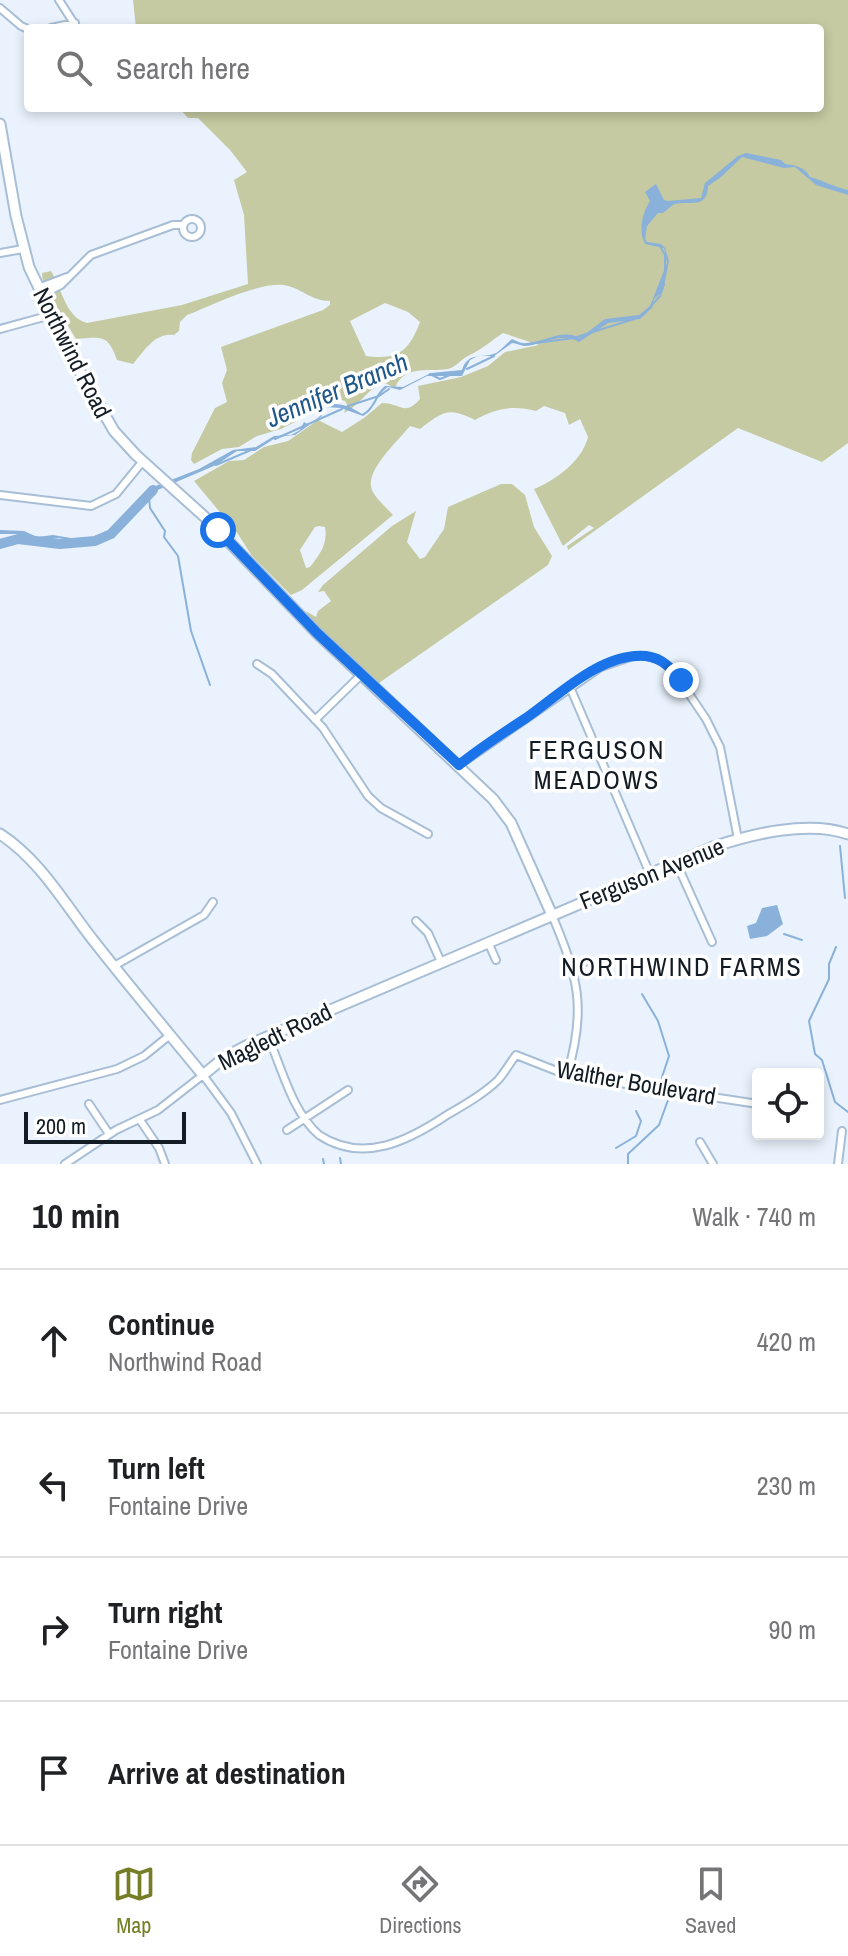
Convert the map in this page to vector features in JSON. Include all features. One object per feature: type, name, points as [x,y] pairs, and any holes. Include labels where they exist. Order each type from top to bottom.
[{"type":"street","points":[[59,0],[75,24]]},
{"type":"street","points":[[0,8],[24,26]]},
{"type":"street","name":"Northwind Road","points":[[0,124],[23,249],[51,315],[105,419],[119,438],[459,765],[507,817],[552,915],[574,973],[580,1019],[567,1075]]},
{"type":"street","points":[[40,292],[67,277],[91,255],[173,225],[183,225]]},
{"type":"street","points":[[0,253],[23,249]]},
{"type":"street","points":[[0,329],[51,315]]},
{"type":"street","points":[[0,495],[91,506],[116,494],[143,461]]},
{"type":"street","points":[[459,765],[601,667],[633,656],[652,657],[666,663],[681,680],[714,732],[720,747],[738,839]]},
{"type":"street","points":[[257,664],[272,674],[315,720],[368,796],[381,808],[428,834]]},
{"type":"street","points":[[315,720],[361,674]]},
{"type":"street","points":[[570,687],[650,874]]},
{"type":"street","name":"Ferguson Avenue","points":[[552,915],[738,839],[812,828],[848,834]]},
{"type":"street","name":"Magledt Road","points":[[0,834],[35,863],[203,1075],[229,1055],[268,1037],[552,915]]},
{"type":"street","points":[[676,862],[712,942]]},
{"type":"street","points":[[114,966],[125,957],[204,915],[213,902]]},
{"type":"street","points":[[416,921],[428,933],[441,962]]},
{"type":"street","points":[[488,942],[496,960]]},
{"type":"street","points":[[574,973],[606,965]]},
{"type":"street","points":[[0,1100],[117,1069],[144,1056],[170,1035]]},
{"type":"street","points":[[268,1037],[305,1118]]},
{"type":"street","name":"Walther Boulevard","points":[[305,1118],[319,1135],[345,1149],[369,1152],[394,1148],[490,1087],[516,1055],[567,1075],[752,1103]]},
{"type":"street","points":[[65,1164],[109,1134],[167,1103],[203,1075],[231,1113],[257,1164]]},
{"type":"street","points":[[287,1130],[348,1090]]},
{"type":"street","points":[[89,1104],[109,1134]]},
{"type":"street","points":[[140,1120],[159,1148],[165,1164]]},
{"type":"street","points":[[838,1164],[842,1131]]},
{"type":"street","points":[[700,1142],[713,1164]]},
{"type":"green space","points":[[133,0],[848,0],[848,443],[822,462],[738,428],[568,550],[567,546],[594,528],[589,525],[563,546],[534,489],[559,475],[580,454],[588,437],[580,419],[569,425],[565,413],[544,406],[536,411],[505,409],[475,420],[458,413],[446,413],[420,429],[410,426],[373,474],[372,490],[393,515],[302,590],[291,595],[252,556],[194,481],[229,461],[244,460],[264,447],[288,441],[318,420],[342,432],[382,403],[402,408],[415,404],[420,399],[418,386],[461,377],[488,366],[505,352],[539,345],[503,333],[451,368],[412,372],[405,375],[395,388],[385,383],[379,385],[344,413],[345,401],[333,398],[318,401],[295,422],[257,436],[239,447],[222,449],[194,464],[192,453],[215,408],[227,402],[222,383],[227,370],[221,347],[323,310],[330,305],[330,301],[283,285],[247,291],[187,315],[180,322],[179,331],[156,339],[133,364],[117,360],[110,345],[103,339],[76,339],[43,284],[42,273],[51,271],[69,308],[87,323],[182,305],[248,284],[244,215],[234,180],[247,172],[198,118],[188,118],[183,112],[824,112],[824,24],[136,24]],"holes":[[[385,303],[408,312],[420,322],[406,347],[386,357],[366,356],[350,321]],[[315,527],[325,527],[320,553],[306,568],[300,550]]]},
{"type":"green space","points":[[501,484],[512,484],[525,495],[534,527],[552,556],[548,565],[379,683],[329,640],[306,611],[316,617],[318,611],[331,601],[324,591],[318,592],[323,585],[392,526],[416,511],[407,542],[420,559],[425,557],[444,529],[448,507]]},
{"type":"water","points":[[746,153],[781,160],[803,169],[810,177],[848,190],[848,195],[816,185],[795,167],[784,168],[742,157],[708,186],[707,194],[701,201],[675,204],[658,213],[647,226],[645,239],[661,244],[665,248],[669,261],[663,291],[640,319],[608,323],[579,342],[565,338],[525,346],[512,343],[494,356],[481,356],[496,353],[512,339],[524,343],[559,335],[580,338],[605,319],[639,315],[650,306],[667,263],[664,248],[645,244],[641,228],[650,201],[645,192],[656,184],[664,200],[701,198],[705,183]]},
{"type":"water","points":[[477,356],[470,360],[462,376],[427,376],[400,390],[388,387],[363,416],[341,408],[324,407],[322,416],[295,435],[277,437],[255,451],[237,451],[216,465],[153,492],[127,514],[114,534],[106,539],[89,541],[96,535],[113,533],[125,514],[153,487],[199,469],[233,450],[256,447],[274,436],[291,435],[300,430],[304,422],[309,425],[320,416],[323,405],[344,405],[362,414],[385,386],[403,387],[431,373],[462,370],[468,360]]},
{"type":"water","points":[[0,530],[24,531],[37,537],[53,535],[88,541],[58,538],[34,540],[18,534],[0,534]]},
{"type":"water","points":[[777,905],[783,924],[767,936],[750,939],[747,926],[756,923],[762,908]]},
{"type":"waterway","name":"Jennifer Branch","points":[[660,246],[665,255],[665,270]]},
{"type":"waterway","name":"Jennifer Branch","points":[[651,306],[660,296],[664,284]]},
{"type":"waterway","name":"Jennifer Branch","points":[[528,344],[574,338],[634,319]]},
{"type":"waterway","name":"Jennifer Branch","points":[[467,369],[494,356]]},
{"type":"waterway","name":"Jennifer Branch","points":[[430,374],[440,379],[450,375]]},
{"type":"waterway","name":"Jennifer Branch","points":[[348,406],[379,396],[389,389]]},
{"type":"waterway","name":"Jennifer Branch","points":[[275,439],[342,409]]},
{"type":"waterway","name":"Jennifer Branch","points":[[216,465],[251,450]]},
{"type":"waterway","name":"Jennifer Branch","points":[[0,544],[18,539],[60,544],[95,541],[111,534],[153,490]]},
{"type":"waterway","points":[[149,497],[150,508],[165,531],[164,537],[178,556],[191,631],[210,685]]},
{"type":"waterway","points":[[840,846],[845,898]]},
{"type":"waterway","points":[[784,934],[802,940]]},
{"type":"waterway","points":[[836,947],[829,964],[829,979],[809,1021],[815,1054],[822,1060],[835,1102],[848,1112]]},
{"type":"waterway","points":[[642,994],[658,1021],[669,1056],[663,1082]]},
{"type":"waterway","points":[[628,1164],[628,1154],[659,1125],[668,1100]]},
{"type":"waterway","points":[[616,1148],[636,1136],[641,1121],[636,1111]]},
{"type":"waterway","points":[[340,1158],[341,1164]]},
{"type":"waterway","points":[[323,1159],[324,1164]]},
{"type":"district","name":"FERGUSON MEADOWS","points":[[597,765]]},
{"type":"district","name":"NORTHWIND FARMS","points":[[682,967]]},
{"type":"route","points":[[218,530],[317,633],[459,765],[587,675],[614,662],[633,656],[652,657],[666,663],[681,680]]}]
